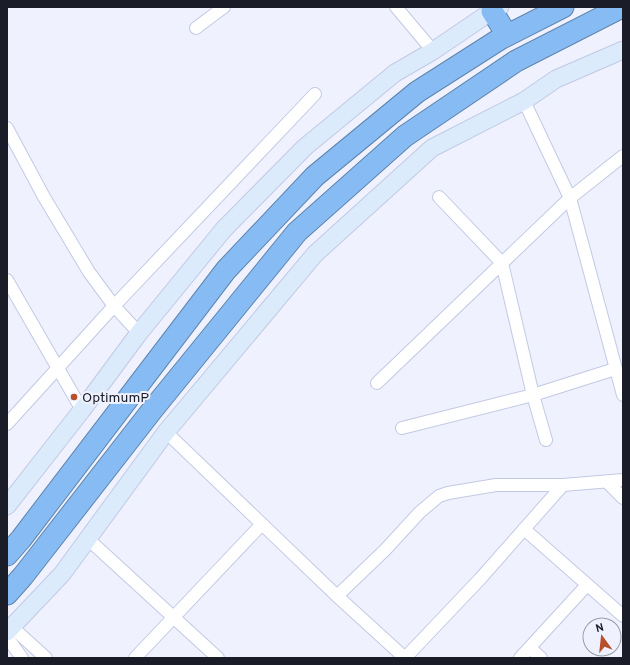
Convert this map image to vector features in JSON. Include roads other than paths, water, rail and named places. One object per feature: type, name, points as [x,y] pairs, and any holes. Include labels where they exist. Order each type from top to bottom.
[{"type":"highway","points":[[7,555],[226,270],[315,176],[417,92],[507,35],[563,7]]},
{"type":"highway","points":[[7,594],[24,576],[153,409],[297,232],[405,136],[516,61],[622,7]]},
{"type":"highway","points":[[496,9],[507,35]]},
{"type":"main road","points":[[7,506],[82,410],[139,332],[224,229],[305,147],[394,73],[433,51],[496,9]]},
{"type":"main road","points":[[9,632],[62,574],[166,432],[315,254],[432,148],[524,101],[556,79],[623,50]]},
{"type":"street","points":[[196,28],[224,7]]},
{"type":"street","points":[[396,7],[433,51]]},
{"type":"street","points":[[7,424],[114,306],[315,94]]},
{"type":"street","points":[[524,101],[570,198],[623,395]]},
{"type":"street","points":[[7,128],[44,197],[77,252],[114,306],[139,332]]},
{"type":"street","points":[[377,383],[570,198],[623,156]]},
{"type":"street","points":[[439,197],[502,263],[533,395],[546,440]]},
{"type":"street","points":[[7,280],[82,410]]},
{"type":"street","points":[[402,428],[533,395],[615,369]]},
{"type":"street","points":[[166,432],[337,596],[405,658],[480,579],[563,485]]},
{"type":"street","points":[[337,596],[385,550],[420,512],[439,496],[448,493],[496,485],[563,485],[623,480]]},
{"type":"street","points":[[607,482],[623,498]]},
{"type":"street","points":[[135,658],[262,524]]},
{"type":"street","points":[[524,529],[623,616]]},
{"type":"street","points":[[88,539],[218,658]]},
{"type":"street","points":[[520,658],[587,585]]},
{"type":"street","points":[[9,632],[22,658]]},
{"type":"street","points":[[9,632],[46,658]]},
{"type":"street","points":[[530,648],[540,658]]},
{"type":"place","name":"OptimumP","points":[[74,397]]}]
